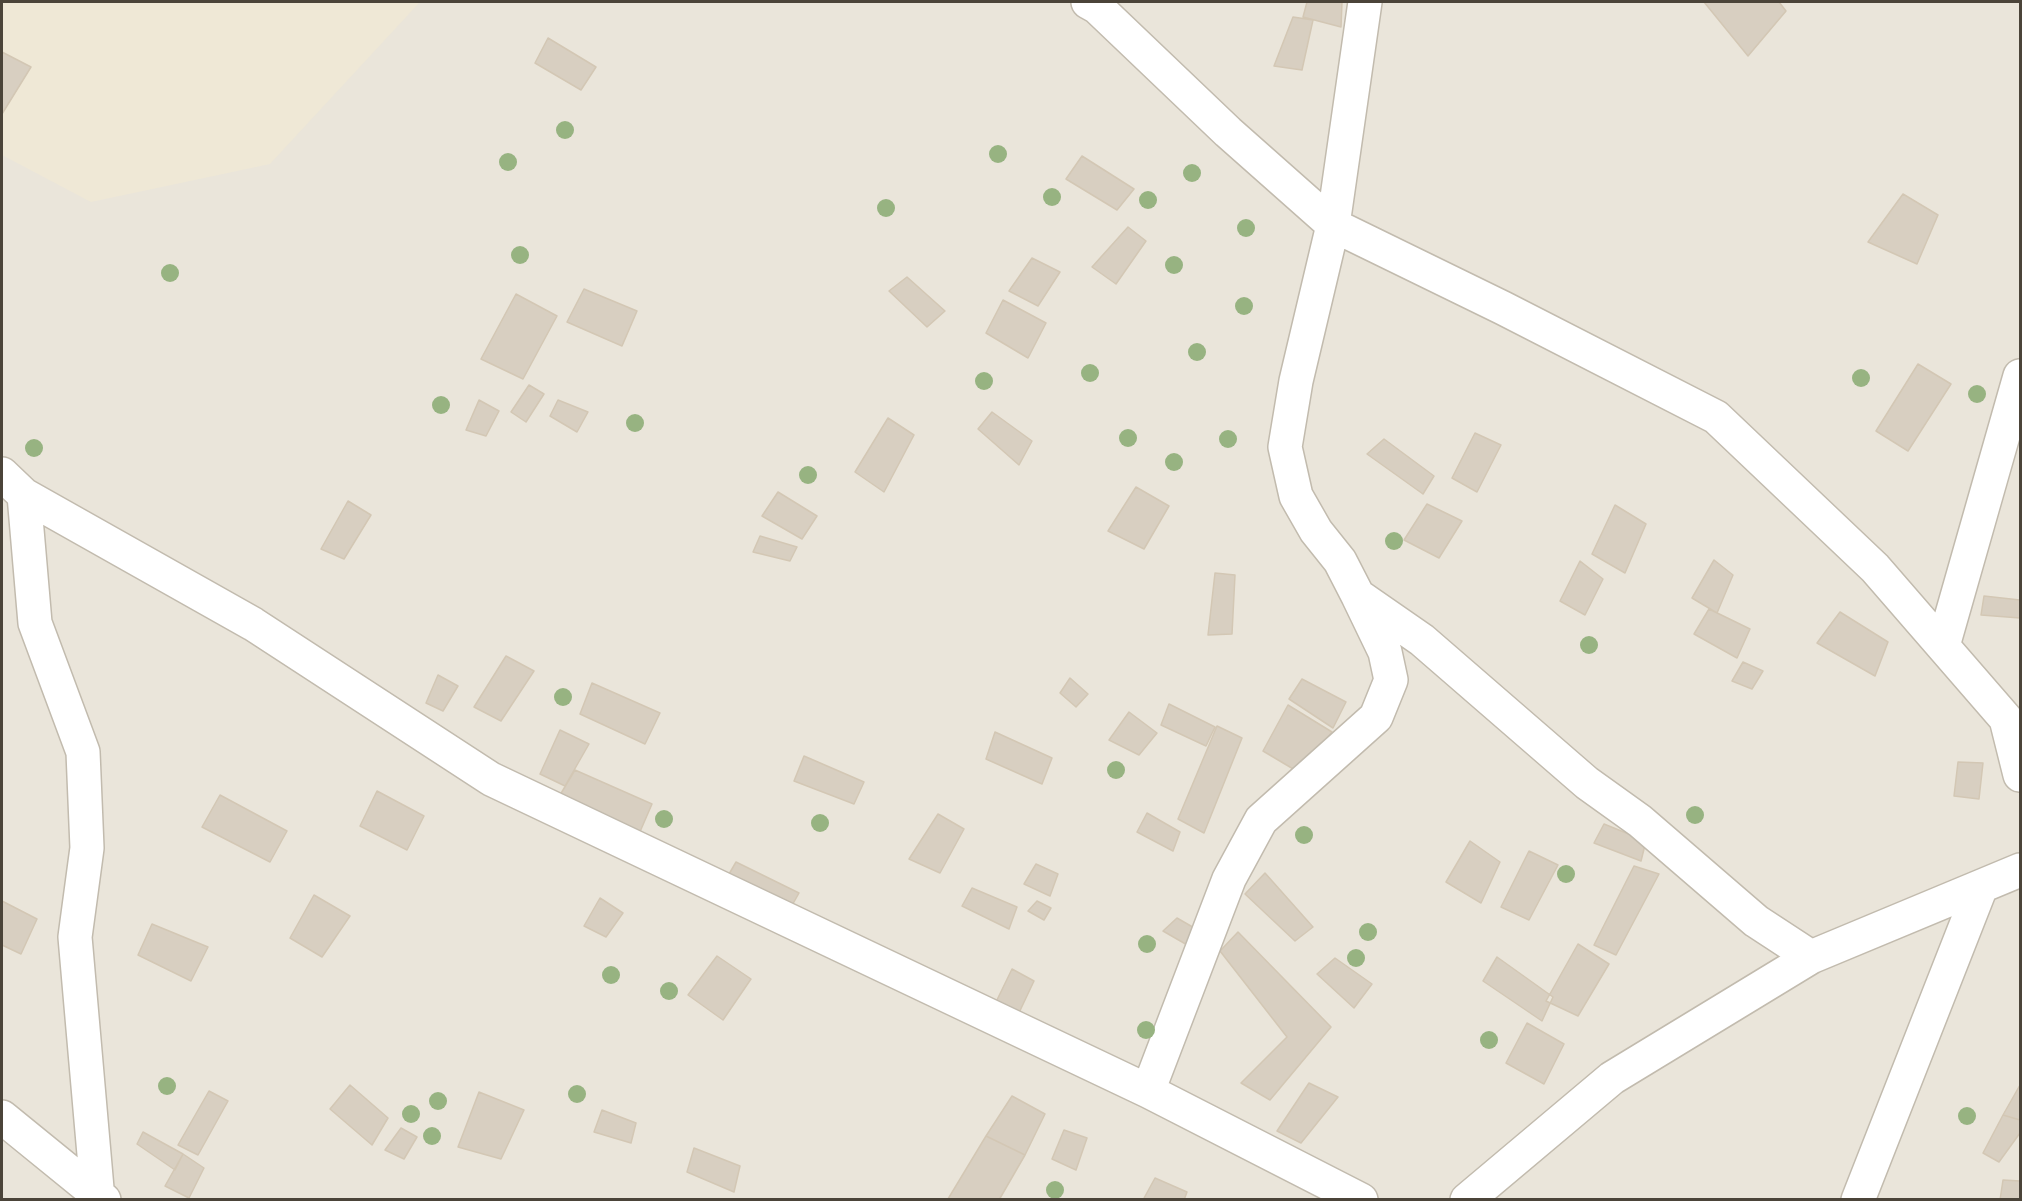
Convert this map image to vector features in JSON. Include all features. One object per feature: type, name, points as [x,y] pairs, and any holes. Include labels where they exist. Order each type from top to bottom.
[{"type":"street","points":[[1088,2],[1097,7],[1228,132],[1333,225],[1503,308],[1716,417],[1875,568],[2006,719],[2020,774]]},
{"type":"street","points":[[1148,1091],[1229,879],[1261,820],[1376,717],[1390,680],[1385,652],[1358,596],[1340,561],[1316,531],[1296,496],[1285,447],[1296,381],[1333,225],[1365,2]]},
{"type":"street","points":[[1943,646],[2020,376]]},
{"type":"street","points":[[13,485],[253,624],[491,779],[1148,1091],[1361,1200]]},
{"type":"street","points":[[13,485],[35,623],[83,752],[87,848],[75,937],[100,1198]]},
{"type":"street","points":[[1358,596],[1422,640],[1587,783],[1640,821],[1756,921],[1811,957]]},
{"type":"street","points":[[1467,1200],[1612,1078],[1811,957],[2020,870]]},
{"type":"street","points":[[1858,1200],[1981,887]]},
{"type":"street","points":[[2,1117],[100,1198]]},
{"type":"shaded area","points":[[2,2],[2020,2],[2020,1199],[2,1199]]},
{"type":"shaded area","points":[[2,2],[420,2],[270,164],[91,202],[2,155]]},
{"type":"building","points":[[1307,2],[1342,2],[1341,27],[1303,17]]},
{"type":"building","points":[[1704,2],[1779,2],[1786,11],[1748,56]]},
{"type":"building","points":[[1293,17],[1313,20],[1302,70],[1274,66]]},
{"type":"building","points":[[548,38],[596,67],[581,90],[535,63]]},
{"type":"building","points":[[2,52],[31,67],[2,114]]},
{"type":"building","points":[[1082,156],[1134,189],[1117,210],[1066,179]]},
{"type":"building","points":[[1903,194],[1938,215],[1917,264],[1868,242]]},
{"type":"building","points":[[1128,227],[1146,241],[1116,284],[1092,267]]},
{"type":"building","points":[[1032,258],[1060,272],[1038,306],[1009,291]]},
{"type":"building","points":[[907,277],[945,311],[927,327],[889,291]]},
{"type":"building","points":[[584,289],[637,311],[622,346],[567,322]]},
{"type":"building","points":[[516,294],[557,316],[523,379],[481,359]]},
{"type":"building","points":[[1003,300],[1046,323],[1028,358],[986,333]]},
{"type":"building","points":[[1918,364],[1951,384],[1908,451],[1876,431]]},
{"type":"building","points":[[529,385],[544,394],[526,422],[511,412]]},
{"type":"building","points":[[479,400],[499,411],[486,436],[466,430]]},
{"type":"building","points":[[558,400],[588,412],[577,432],[550,416]]},
{"type":"building","points":[[992,412],[1032,441],[1019,465],[978,429]]},
{"type":"building","points":[[888,418],[914,435],[884,492],[855,472]]},
{"type":"building","points":[[1475,433],[1501,445],[1477,492],[1452,478]]},
{"type":"building","points":[[1384,439],[1434,476],[1423,494],[1367,454]]},
{"type":"building","points":[[1136,487],[1169,506],[1144,549],[1108,531]]},
{"type":"building","points":[[778,492],[817,516],[802,539],[762,516]]},
{"type":"building","points":[[348,501],[371,515],[344,559],[321,549]]},
{"type":"building","points":[[1427,504],[1462,521],[1439,558],[1404,540]]},
{"type":"building","points":[[1615,505],[1646,524],[1625,573],[1592,554]]},
{"type":"building","points":[[760,536],[797,547],[790,561],[753,552]]},
{"type":"building","points":[[1714,560],[1733,575],[1717,613],[1692,598]]},
{"type":"building","points":[[1580,561],[1603,579],[1585,615],[1560,601]]},
{"type":"building","points":[[1215,573],[1235,575],[1232,634],[1208,635]]},
{"type":"building","points":[[1984,596],[2020,600],[2020,618],[1981,615]]},
{"type":"building","points":[[1709,609],[1750,629],[1737,658],[1694,634]]},
{"type":"building","points":[[1840,612],[1888,642],[1875,676],[1817,643]]},
{"type":"building","points":[[506,656],[534,671],[501,721],[474,707]]},
{"type":"building","points":[[1743,662],[1763,671],[1752,689],[1732,681]]},
{"type":"building","points":[[438,675],[458,686],[443,711],[426,703]]},
{"type":"building","points":[[1070,678],[1088,694],[1076,707],[1060,693]]},
{"type":"building","points":[[1302,679],[1346,702],[1333,728],[1289,699]]},
{"type":"building","points":[[592,683],[660,713],[645,744],[580,714]]},
{"type":"building","points":[[1169,704],[1215,727],[1206,746],[1161,725]]},
{"type":"building","points":[[1288,705],[1332,732],[1300,773],[1263,751]]},
{"type":"building","points":[[1129,712],[1157,733],[1139,755],[1109,740]]},
{"type":"building","points":[[1217,726],[1242,738],[1204,833],[1178,819]]},
{"type":"building","points":[[560,730],[589,744],[565,786],[540,774]]},
{"type":"building","points":[[995,732],[1052,758],[1042,784],[986,759]]},
{"type":"building","points":[[804,756],[864,782],[854,804],[794,781]]},
{"type":"building","points":[[1958,762],[1983,763],[1979,799],[1954,796]]},
{"type":"building","points":[[575,770],[652,804],[639,834],[560,795]]},
{"type":"building","points":[[377,791],[424,816],[407,850],[360,826]]},
{"type":"building","points":[[220,795],[287,831],[270,862],[202,827]]},
{"type":"building","points":[[1147,813],[1180,832],[1173,851],[1137,832]]},
{"type":"building","points":[[938,814],[964,829],[940,873],[909,859]]},
{"type":"building","points":[[1604,824],[1646,841],[1641,861],[1594,843]]},
{"type":"building","points":[[1470,841],[1500,862],[1481,903],[1446,882]]},
{"type":"building","points":[[1529,851],[1558,865],[1529,920],[1501,907]]},
{"type":"building","points":[[736,862],[799,893],[790,909],[725,881]]},
{"type":"building","points":[[1036,864],[1058,874],[1050,896],[1024,884]]},
{"type":"building","points":[[1634,866],[1659,874],[1616,955],[1594,945]]},
{"type":"building","points":[[1265,873],[1313,927],[1295,941],[1245,894]]},
{"type":"building","points":[[972,888],[1017,907],[1009,929],[962,906]]},
{"type":"building","points":[[314,895],[350,916],[322,957],[290,938]]},
{"type":"building","points":[[600,898],[623,913],[606,937],[584,926]]},
{"type":"building","points":[[2,901],[37,919],[21,954],[2,945]]},
{"type":"building","points":[[1037,901],[1051,908],[1044,920],[1028,911]]},
{"type":"building","points":[[1177,918],[1203,933],[1189,946],[1163,931]]},
{"type":"building","points":[[152,924],[208,947],[191,981],[138,955]]},
{"type":"building","points":[[1238,932],[1331,1027],[1270,1100],[1241,1083],[1287,1037],[1220,951]]},
{"type":"building","points":[[1578,944],[1609,964],[1578,1016],[1546,1001]]},
{"type":"building","points":[[717,956],[751,979],[723,1020],[688,995]]},
{"type":"building","points":[[1497,957],[1553,997],[1542,1021],[1483,981]]},
{"type":"building","points":[[1335,958],[1372,984],[1354,1008],[1317,974]]},
{"type":"building","points":[[1012,969],[1034,981],[1017,1017],[995,1004]]},
{"type":"building","points":[[1527,1023],[1564,1044],[1544,1084],[1506,1063]]},
{"type":"building","points":[[1309,1083],[1338,1097],[1301,1143],[1277,1131]]},
{"type":"building","points":[[350,1085],[388,1118],[372,1145],[330,1109]]},
{"type":"building","points":[[2020,1085],[2020,1120],[2003,1115]]},
{"type":"building","points":[[209,1091],[228,1101],[198,1155],[178,1145]]},
{"type":"building","points":[[479,1092],[524,1110],[501,1159],[458,1147]]},
{"type":"building","points":[[1012,1096],[1045,1114],[1025,1155],[986,1136]]},
{"type":"building","points":[[602,1110],[636,1123],[631,1143],[594,1132]]},
{"type":"building","points":[[2003,1115],[2020,1120],[2020,1133],[1999,1162],[1983,1153]]},
{"type":"building","points":[[401,1128],[417,1137],[404,1159],[385,1150]]},
{"type":"building","points":[[1064,1130],[1087,1138],[1076,1170],[1052,1159]]},
{"type":"building","points":[[143,1132],[183,1154],[175,1170],[137,1144]]},
{"type":"building","points":[[986,1136],[1025,1155],[999,1200],[948,1199]]},
{"type":"building","points":[[694,1148],[740,1166],[734,1192],[687,1172]]},
{"type":"building","points":[[183,1154],[204,1168],[189,1198],[165,1186]]},
{"type":"building","points":[[1155,1178],[1187,1192],[1184,1200],[1143,1200]]},
{"type":"building","points":[[2003,1180],[2020,1181],[2020,1200],[2000,1200]]}]
